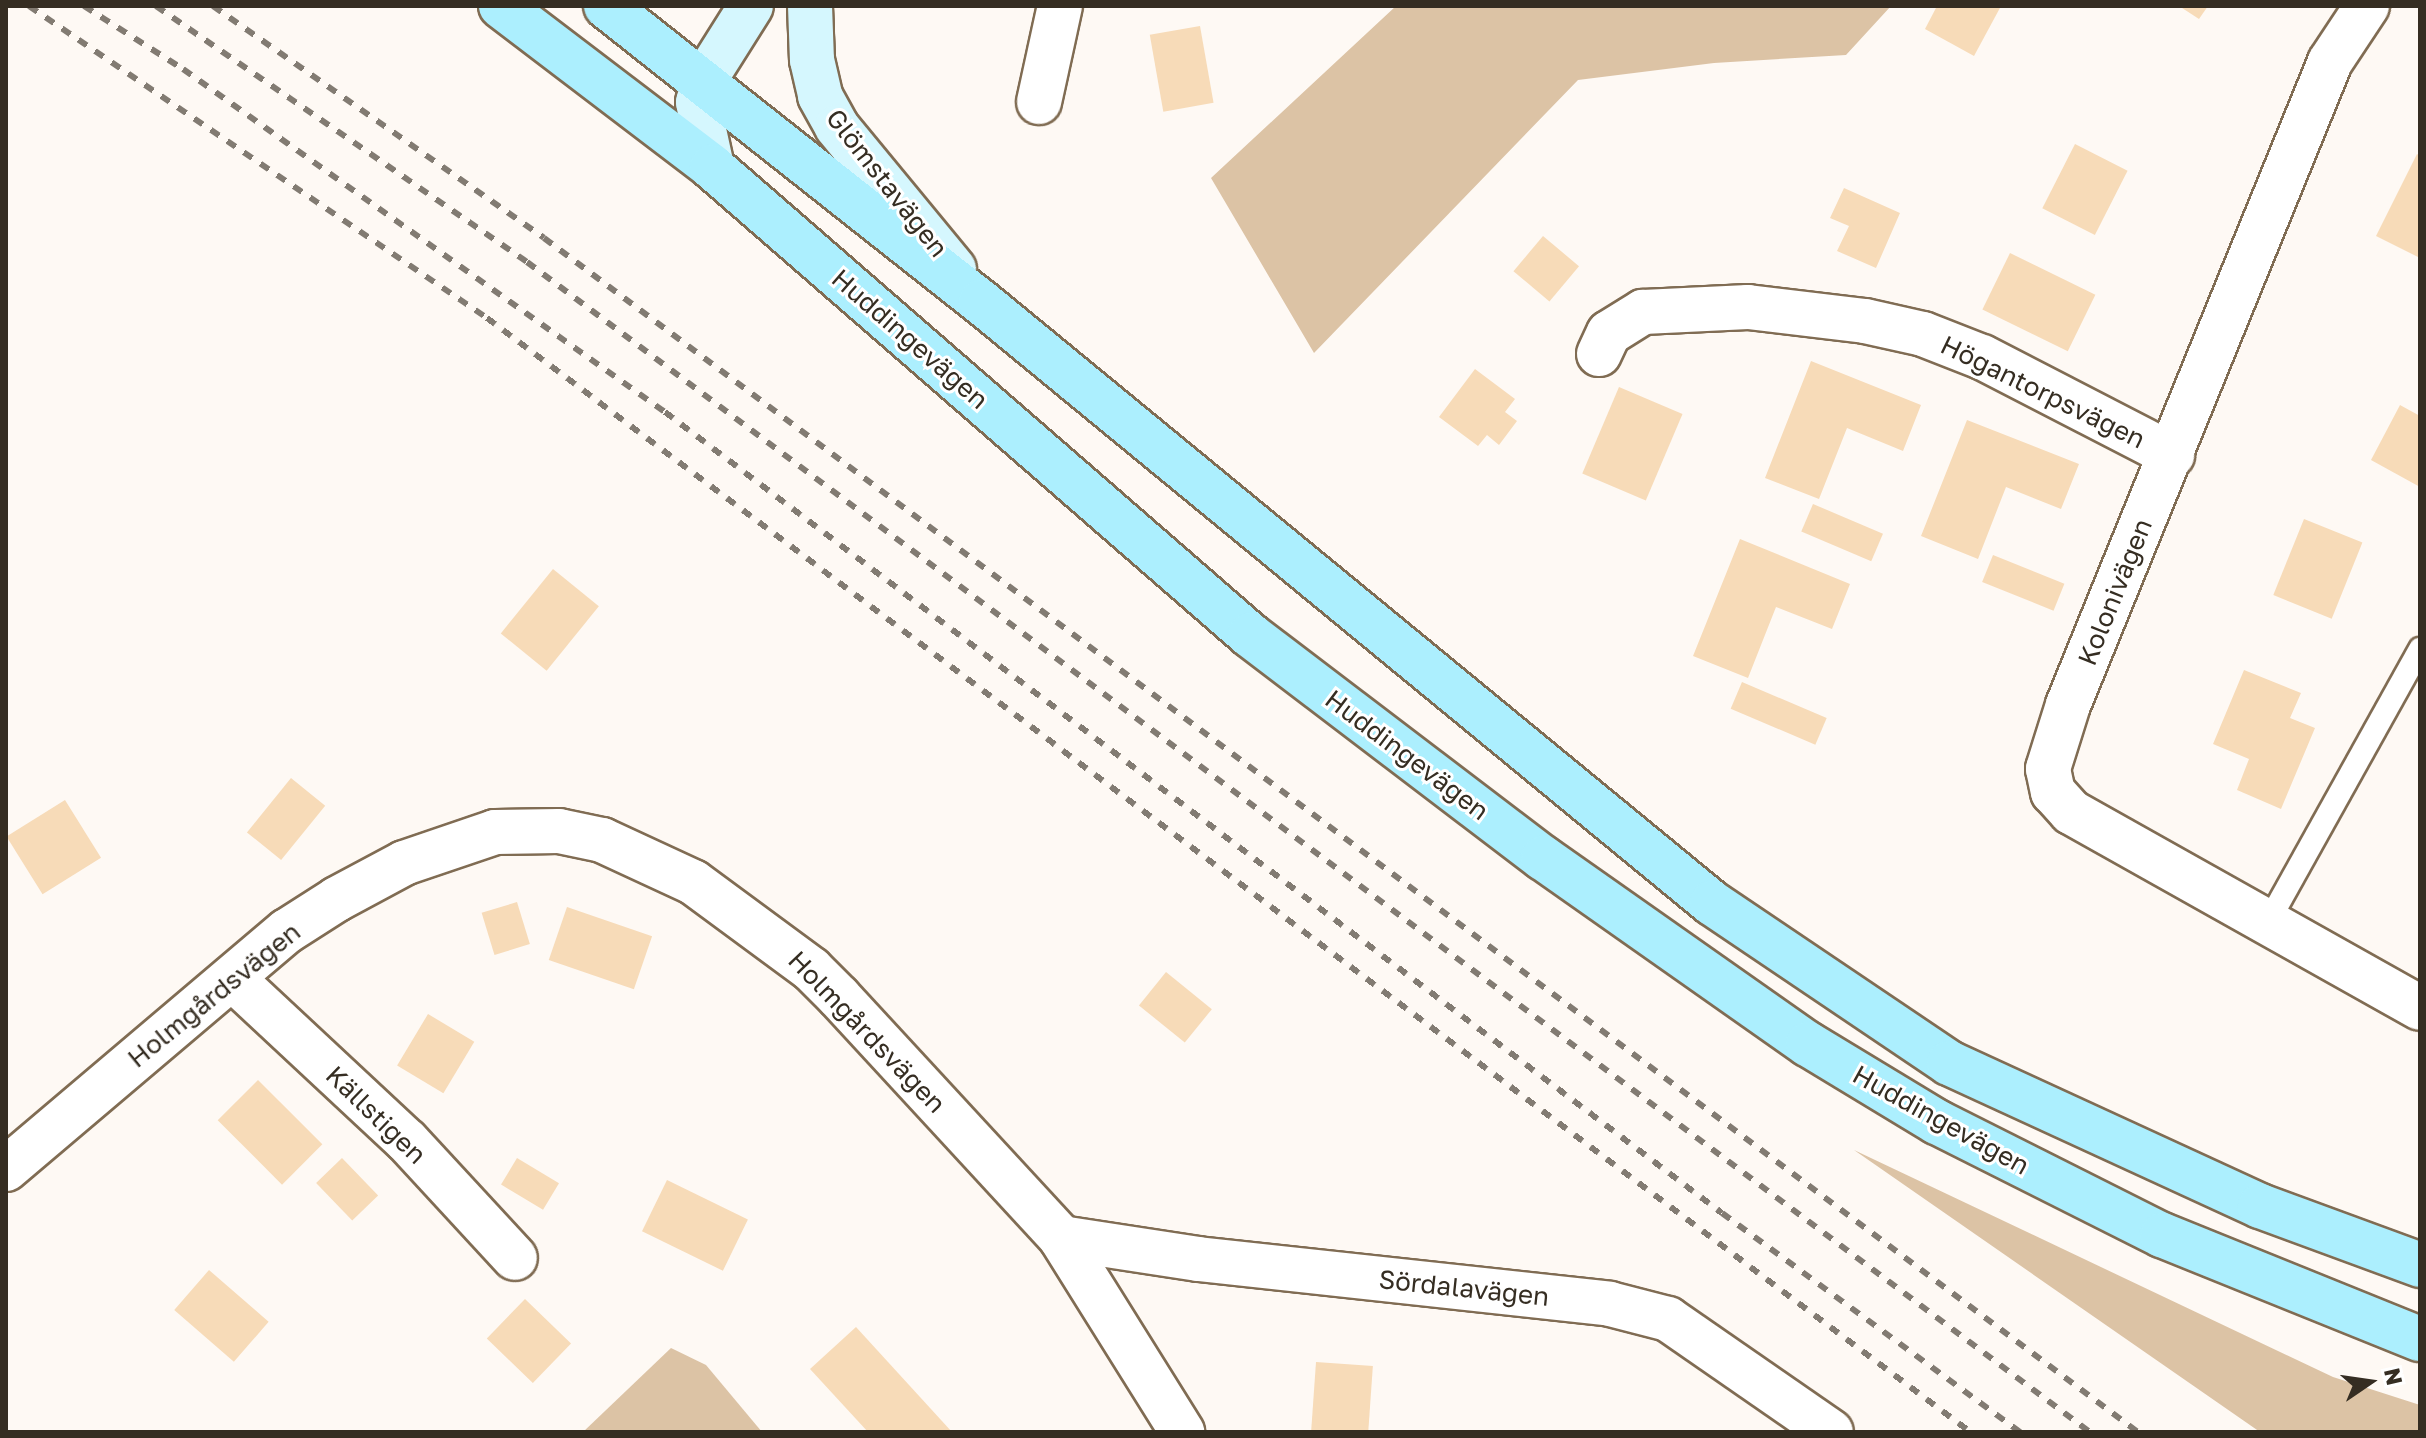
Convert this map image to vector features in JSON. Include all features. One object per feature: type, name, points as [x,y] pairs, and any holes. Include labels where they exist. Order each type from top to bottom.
[{"type":"main road","name":"Huddingevägen","points":[[501,6],[712,167],[1250,635],[1543,858],[1808,1044],[1937,1122],[2162,1235],[2420,1339]]},
{"type":"main road","name":"Huddingevägen","points":[[606,6],[705,79],[981,302],[1712,903],[1936,1054],[2260,1206],[2420,1265]]},
{"type":"main road","points":[[712,167],[698,102],[705,79],[751,6]]},
{"type":"main road","name":"Glömstavägen","points":[[810,6],[812,60],[820,96],[837,127],[981,302]]},
{"type":"street","points":[[1039,102],[1060,6]]},
{"type":"street","name":"Kolonivägen","points":[[2367,6],[2330,62],[2068,705],[2048,769],[2053,792],[2071,812],[2420,1008]]},
{"type":"street","name":"Högantorpsvägen","points":[[1599,354],[1609,333],[1643,312],[1748,307],[1865,321],[1923,334],[1982,357],[2172,455]]},
{"type":"street","name":"Holmgårdsvägen","points":[[6,1169],[287,931],[337,899],[404,863],[461,841],[521,829],[602,840],[693,882],[811,969],[1061,1238],[1182,1432]]},
{"type":"street","name":"Källstigen","points":[[232,978],[407,1141],[515,1258]]},
{"type":"street","name":"Sördalavägen","points":[[1061,1238],[1198,1259],[1610,1304],[1668,1319],[1831,1432]]},
{"type":"lane","points":[[2267,924],[2420,649]]},
{"type":"shaded area","points":[[1396,6],[1891,6],[1846,55],[1714,63],[1578,80],[1314,353],[1211,178]]},
{"type":"shaded area","points":[[1854,1150],[2333,1377],[2420,1405],[2420,1432],[2260,1432]]},
{"type":"shaded area","points":[[671,1348],[706,1365],[762,1432],[583,1432]]},
{"type":"building","points":[[1937,6],[2001,6],[1974,56],[1925,29]]},
{"type":"building","points":[[2179,6],[2208,6],[2199,19]]},
{"type":"building","points":[[1200,26],[1214,103],[1163,112],[1150,35]]},
{"type":"building","points":[[2075,144],[2128,171],[2095,235],[2042,208]]},
{"type":"building","points":[[2417,154],[2420,156],[2420,258],[2376,236]]},
{"type":"building","points":[[1844,188],[1900,213],[1876,268],[1837,251],[1849,226],[1830,218]]},
{"type":"building","points":[[1543,236],[1579,266],[1549,301],[1513,271]]},
{"type":"building","points":[[2010,253],[2095,295],[2068,351],[1982,310]]},
{"type":"building","points":[[1811,361],[1921,405],[1903,451],[1847,428],[1819,499],[1765,478]]},
{"type":"building","points":[[1475,369],[1515,399],[1505,412],[1517,421],[1499,445],[1487,435],[1478,446],[1439,417]]},
{"type":"building","points":[[1619,387],[1683,414],[1646,500],[1582,474]]},
{"type":"building","points":[[2400,405],[2420,416],[2420,487],[2371,460]]},
{"type":"building","points":[[1967,420],[2079,464],[2061,509],[2006,487],[1978,559],[1921,536]]},
{"type":"building","points":[[1813,504],[1883,534],[1871,561],[1801,532]]},
{"type":"building","points":[[2304,519],[2362,543],[2332,619],[2273,595]]},
{"type":"building","points":[[1740,539],[1850,584],[1832,629],[1776,607],[1748,678],[1693,656]]},
{"type":"building","points":[[1993,555],[2064,584],[2054,611],[1982,582]]},
{"type":"building","points":[[553,569],[599,606],[547,671],[501,634]]},
{"type":"building","points":[[2244,670],[2301,693],[2290,718],[2315,728],[2281,809],[2237,790],[2249,759],[2213,744]]},
{"type":"building","points":[[1742,682],[1827,718],[1815,745],[1731,709]]},
{"type":"building","points":[[291,778],[325,806],[281,860],[247,832]]},
{"type":"building","points":[[65,800],[101,858],[43,894],[6,837]]},
{"type":"building","points":[[517,902],[530,944],[494,955],[482,913]]},
{"type":"building","points":[[567,907],[652,936],[634,989],[549,960]]},
{"type":"building","points":[[1166,972],[1212,1009],[1185,1043],[1139,1005]]},
{"type":"building","points":[[428,1014],[474,1042],[443,1093],[397,1065]]},
{"type":"building","points":[[258,1080],[322,1144],[282,1185],[218,1120]]},
{"type":"building","points":[[342,1158],[378,1195],[352,1220],[316,1183]]},
{"type":"building","points":[[517,1158],[559,1183],[543,1210],[501,1185]]},
{"type":"building","points":[[667,1180],[748,1219],[723,1271],[642,1231]]},
{"type":"building","points":[[209,1270],[269,1322],[234,1362],[174,1310]]},
{"type":"building","points":[[525,1299],[571,1343],[533,1383],[487,1339]]},
{"type":"building","points":[[856,1327],[952,1432],[868,1432],[810,1369]]},
{"type":"building","points":[[1316,1362],[1373,1366],[1368,1432],[1311,1432]]},
{"type":"railway","points":[[29,6],[487,318],[1970,1432]]},
{"type":"railway","points":[[84,6],[183,69],[665,412],[1722,1213],[2020,1432]]},
{"type":"railway","points":[[156,6],[527,262],[2090,1432]]},
{"type":"railway","points":[[213,6],[544,238],[2138,1432]]}]
